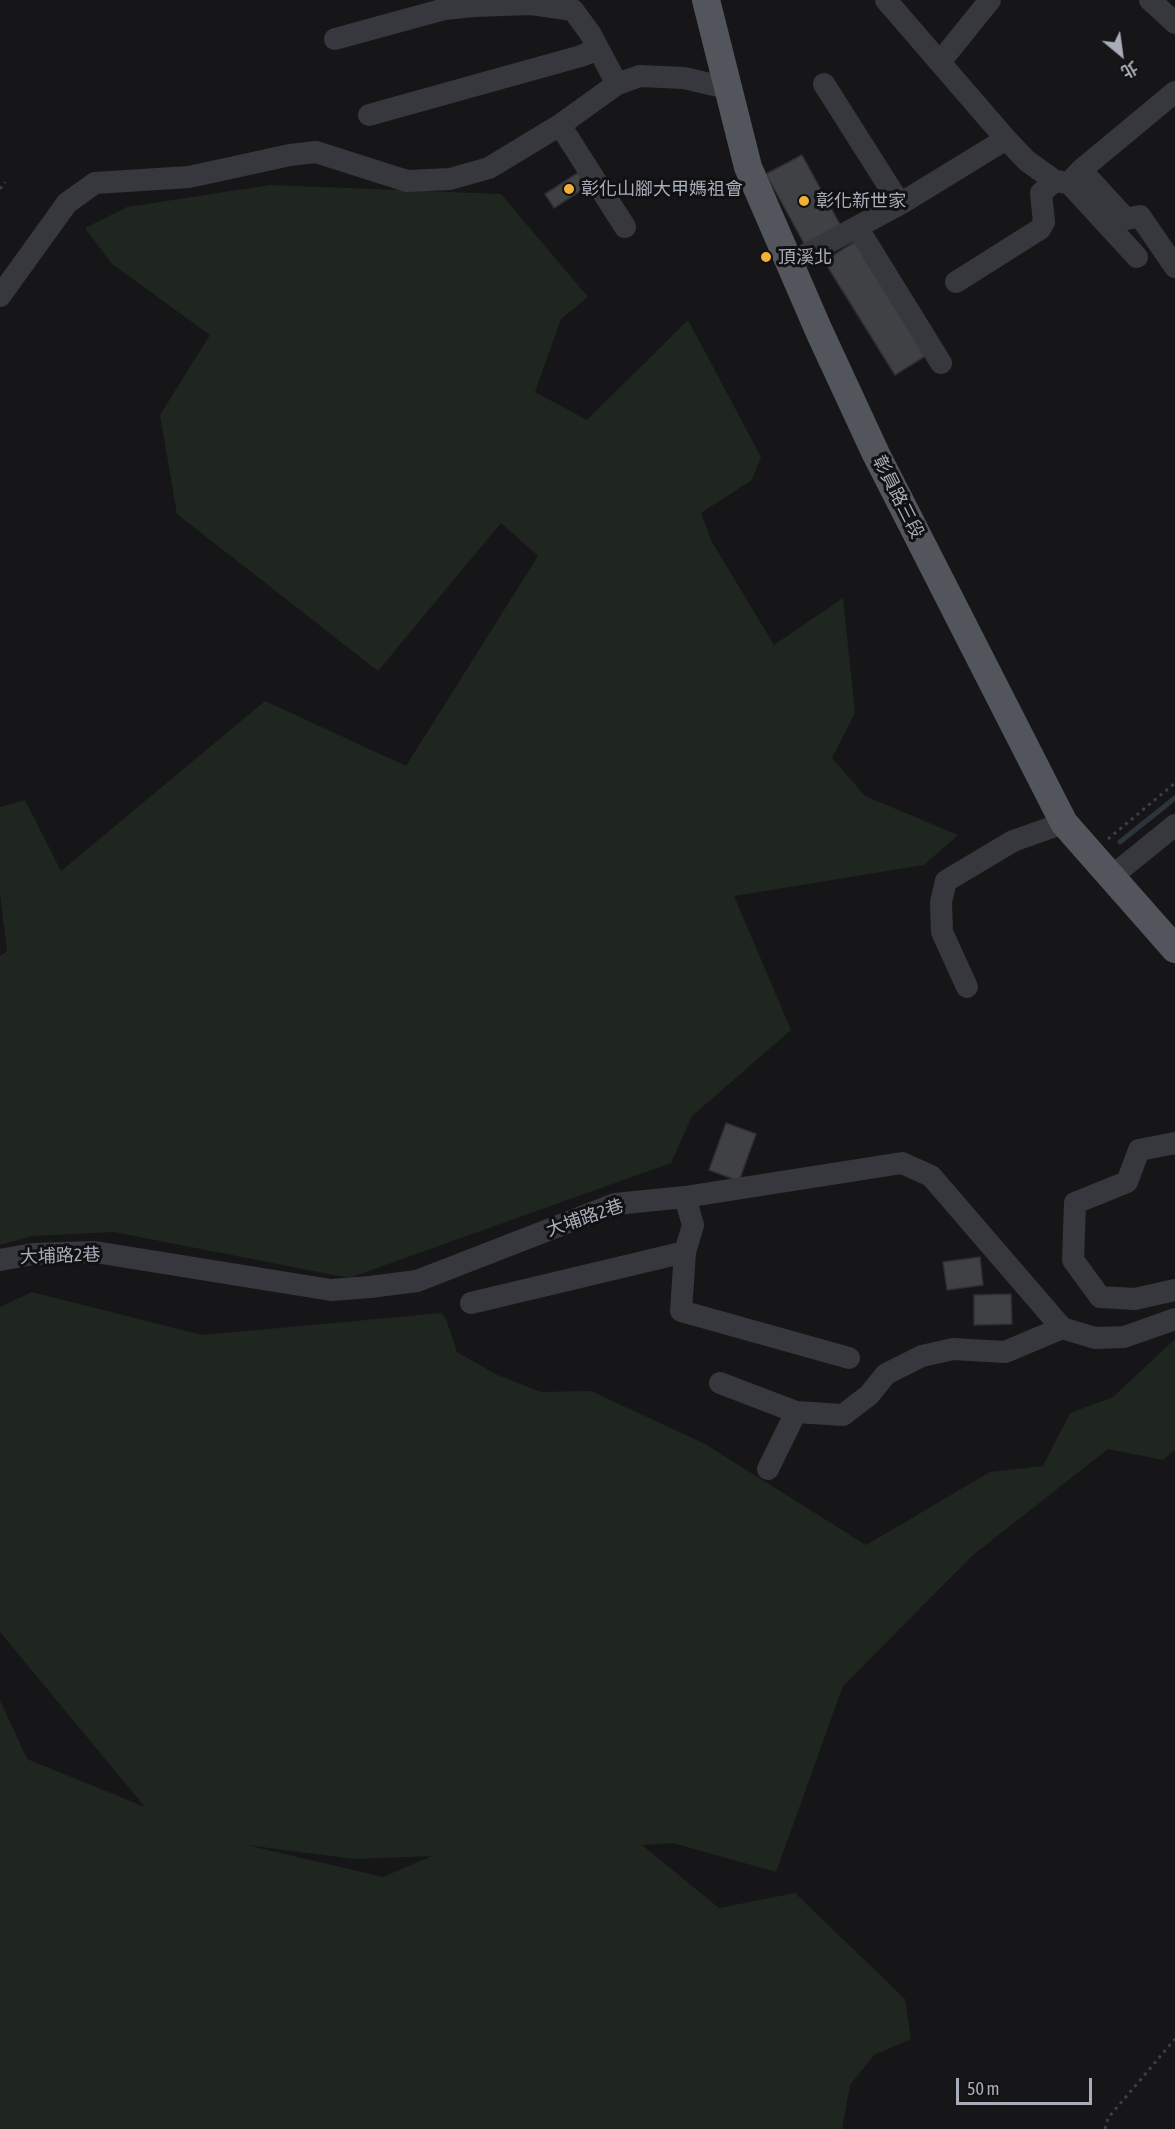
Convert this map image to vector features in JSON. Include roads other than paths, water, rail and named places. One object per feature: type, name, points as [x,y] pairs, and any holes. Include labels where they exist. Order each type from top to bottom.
[{"type":"main road","name":"彰員路三段","points":[[706,0],[748,167],[819,331],[876,454],[1064,823],[1175,950]]},
{"type":"street","points":[[886,0],[1027,161],[1068,178],[1126,219],[1140,216],[1175,267]]},
{"type":"street","points":[[940,62],[990,0]]},
{"type":"street","points":[[1150,0],[1175,23]]},
{"type":"street","points":[[335,39],[445,9],[531,4],[573,9],[590,33],[617,84]]},
{"type":"street","points":[[369,115],[598,49]]},
{"type":"street","points":[[0,296],[67,203],[95,183],[133,183],[189,177],[290,155],[316,152],[407,181],[450,179],[489,168],[560,125],[617,84],[640,76],[684,78],[727,88]]},
{"type":"street","points":[[824,84],[900,204]]},
{"type":"street","points":[[956,282],[1040,229],[1044,222],[1041,193],[1068,178],[1175,92]]},
{"type":"street","points":[[560,125],[625,227]]},
{"type":"street","points":[[790,263],[900,204],[1006,139]]},
{"type":"street","points":[[1068,178],[1137,257]]},
{"type":"street","points":[[857,227],[941,363]]},
{"type":"street","points":[[967,987],[942,932],[941,902],[946,881],[1013,841],[1064,823]]},
{"type":"street","points":[[1111,877],[1175,825]]},
{"type":"street","points":[[1175,1143],[1139,1150],[1127,1182],[1075,1203],[1073,1260],[1101,1297],[1136,1299],[1175,1290]]},
{"type":"street","name":"大埔路2巷","points":[[0,1260],[33,1254],[96,1252],[331,1290],[370,1287],[417,1281],[615,1204],[685,1197],[902,1163],[931,1176],[1062,1328]]},
{"type":"street","points":[[685,1197],[693,1225],[685,1252],[681,1311],[849,1358]]},
{"type":"street","points":[[471,1303],[685,1252]]},
{"type":"street","points":[[720,1383],[796,1412],[843,1415],[869,1395],[886,1374],[922,1356],[952,1349],[1005,1352],[1062,1328],[1095,1338],[1124,1337],[1175,1319]]},
{"type":"street","points":[[768,1469],[796,1412]]},
{"type":"waterway","points":[[1120,842],[1175,798]]},
{"type":"place","name":"彰化山腳大甲媽祖會","points":[[569,189]]},
{"type":"place","name":"彰化新世家","points":[[804,201]]},
{"type":"place","name":"頂溪北","points":[[766,257]]}]
